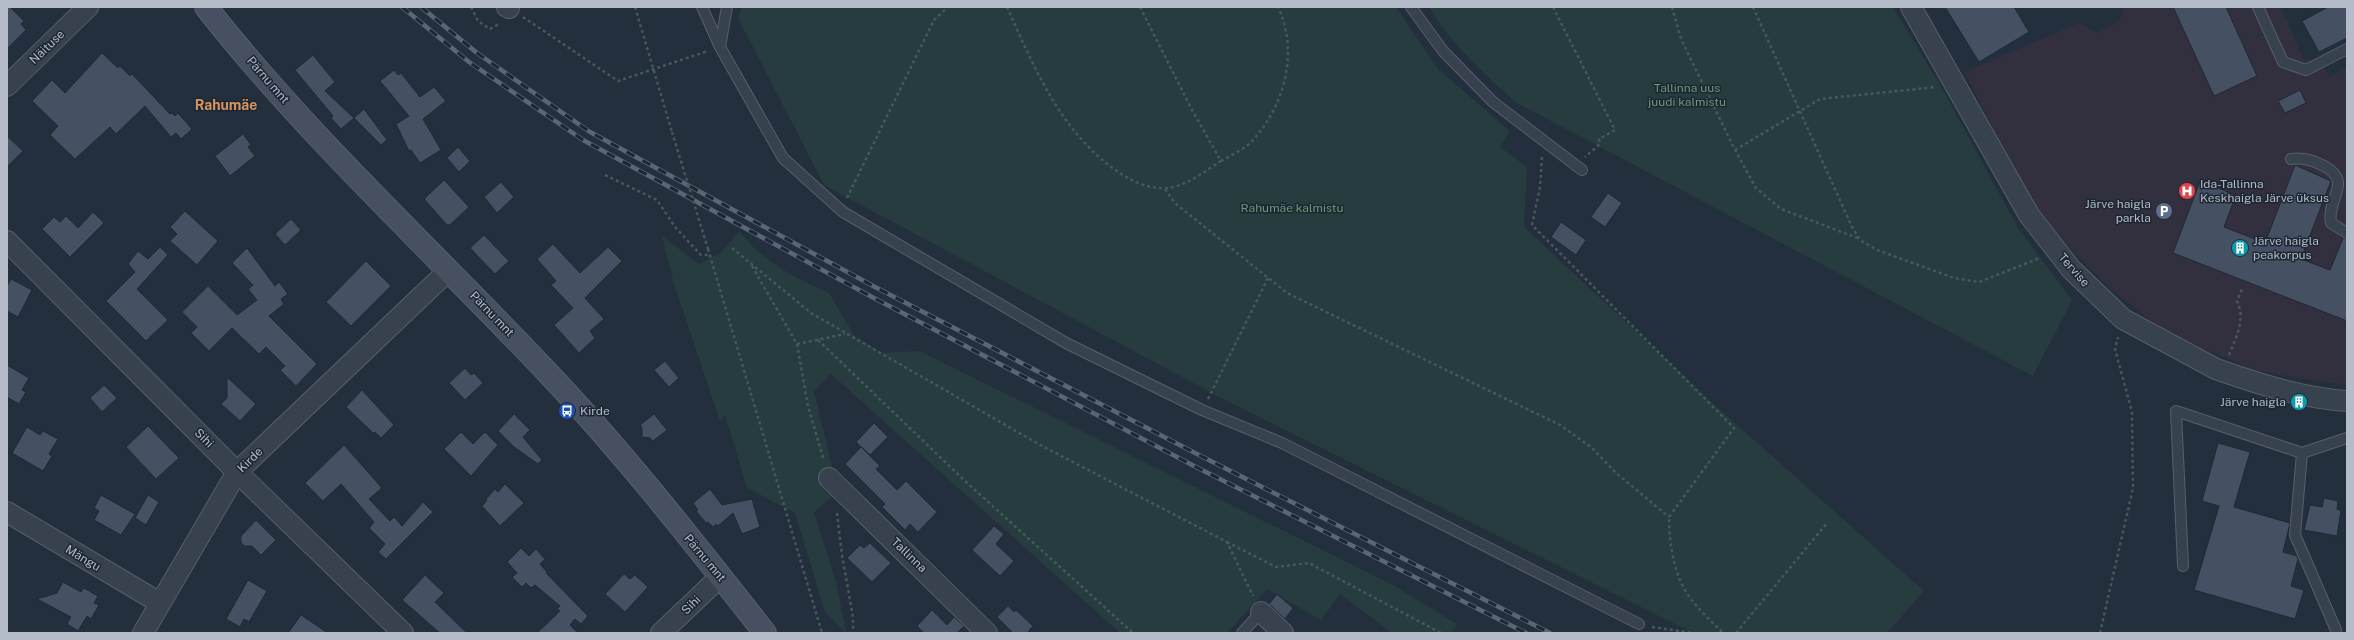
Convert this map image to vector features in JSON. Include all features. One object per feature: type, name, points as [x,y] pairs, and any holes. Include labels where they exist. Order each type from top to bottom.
[{"type":"main road","name":"Pärnu mnt","points":[[206,7],[322,143],[449,270],[580,407],[721,576],[765,633]]},
{"type":"street","name":"Näituse","points":[[7,86],[88,7]]},
{"type":"street","name":"Tervise","points":[[1911,7],[2029,215],[2071,269],[2123,319],[2230,374],[2285,392],[2347,402]]},
{"type":"street","name":"Sihi","points":[[7,241],[237,472],[403,633]]},
{"type":"street","name":"Kirde","points":[[143,633],[237,472],[449,270]]},
{"type":"street","name":"Tallinna","points":[[829,478],[987,633]]},
{"type":"street","name":"Mängu","points":[[7,512],[160,603]]},
{"type":"street","name":"Sihi","points":[[661,633],[721,576]]},
{"type":"street","points":[[1261,612],[1283,633]]},
{"type":"lane","points":[[702,7],[720,47],[783,158],[842,212],[1066,343],[1202,410],[1282,443],[1639,624]]},
{"type":"lane","points":[[720,47],[727,7]]},
{"type":"lane","points":[[1411,7],[1443,51],[1493,102],[1582,170]]},
{"type":"lane","points":[[2258,7],[2283,62],[2306,70],[2347,49]]},
{"type":"lane","points":[[2291,159],[2302,158],[2334,171],[2339,180],[2338,190],[2332,203],[2330,223],[2347,233]]},
{"type":"lane","points":[[2183,566],[2176,411],[2302,453],[2347,438]]},
{"type":"lane","points":[[2302,453],[2295,535],[2336,630]]},
{"type":"lane","points":[[1242,633],[1261,612]]},
{"type":"path","points":[[472,7],[478,21],[490,29],[498,25],[508,8],[618,81],[692,57]]},
{"type":"path","points":[[635,7],[822,633]]},
{"type":"path","points":[[842,212],[847,197],[934,20],[948,7]]},
{"type":"path","points":[[1007,7],[1030,58],[1066,122],[1098,158],[1130,180],[1148,187],[1165,188],[1177,186],[1221,161],[1251,142],[1264,126],[1282,91],[1288,69],[1289,50],[1286,32],[1278,7]]},
{"type":"path","points":[[1140,7],[1192,110],[1221,161]]},
{"type":"path","points":[[1553,7],[1615,130],[1599,139],[1600,144],[1590,153]]},
{"type":"path","points":[[1672,7],[1681,39],[1735,150],[1756,188],[1781,209],[1860,240],[1877,250],[1940,272],[1979,282],[2057,251]]},
{"type":"path","points":[[1752,7],[1852,227],[1860,240]]},
{"type":"path","points":[[1735,150],[1820,99],[1956,84]]},
{"type":"path","points":[[1543,140],[1540,187],[1532,225],[1734,428],[1669,517],[1669,535],[1681,584],[1690,599],[1723,633]]},
{"type":"path","points":[[605,175],[657,200],[688,242],[702,255],[710,255]]},
{"type":"path","points":[[1165,188],[1174,203],[1288,293],[1322,311],[1560,425],[1591,447],[1616,473],[1669,517]]},
{"type":"path","points":[[732,248],[811,313],[1042,446],[1276,567],[1309,563],[1441,633]]},
{"type":"path","points":[[752,264],[797,344],[808,406],[829,478]]},
{"type":"path","points":[[1202,410],[1212,393],[1268,278]]},
{"type":"path","points":[[2236,358],[2229,356],[2240,326],[2242,313],[2237,301],[2242,289]]},
{"type":"path","points":[[2100,633],[2133,488],[2132,412],[2115,349],[2123,319]]},
{"type":"path","points":[[797,344],[846,334]]},
{"type":"path","points":[[818,340],[965,481],[1133,633]]},
{"type":"path","points":[[836,506],[853,617],[853,633]]},
{"type":"path","points":[[1736,633],[1827,523]]},
{"type":"path","points":[[1227,542],[1261,612]]},
{"type":"path","points":[[1639,624],[1693,633]]},
{"type":"shaded area","name":"Ida-Tallinna Keskhaigla Järve üksus","points":[[2124,7],[2281,7],[2303,59],[2323,64],[2329,77],[2347,68],[2347,385],[2303,379],[2256,370],[2200,347],[2154,323],[2112,290],[2074,253],[2040,212],[2013,169],[1965,72],[2079,23],[2097,33],[2119,22]]},
{"type":"green space","name":"Rahumäe kalmistu","points":[[742,7],[1396,7],[1438,69],[1510,131],[1500,147],[1527,167],[1524,227],[1718,408],[1924,591],[1887,633],[1693,633],[1212,393],[824,185],[738,18]]},
{"type":"green space","name":"Tallinna uus juudi kalmistu","points":[[1429,7],[1893,7],[1943,90],[2018,228],[2072,300],[2033,376],[1515,102],[1458,46]]},
{"type":"green space","points":[[739,232],[758,252],[788,273],[829,293],[854,335],[882,353],[920,351],[1393,585],[1457,624],[1452,633],[1392,633],[1340,594],[1321,620],[1267,589],[1227,633],[1120,633],[831,374],[814,391],[838,492],[814,512],[836,582],[846,633],[825,612],[795,513],[747,488],[725,415],[720,421],[674,284],[662,236],[699,264],[720,253]]},
{"type":"building","points":[[7,7],[10,7],[24,21],[21,24],[26,30],[7,49]]},
{"type":"building","points":[[1945,7],[2014,7],[2029,32],[1979,62]]},
{"type":"building","points":[[2173,7],[2226,7],[2257,76],[2214,96]]},
{"type":"building","points":[[2328,7],[2347,7],[2347,38],[2319,52],[2302,21]]},
{"type":"building","points":[[102,53],[118,68],[120,66],[130,76],[132,74],[170,114],[172,113],[175,116],[178,113],[192,129],[181,139],[176,133],[171,137],[145,106],[116,134],[110,127],[75,159],[50,135],[58,126],[32,101],[52,80],[65,93]]},
{"type":"building","points":[[313,55],[335,82],[325,91],[354,118],[341,129],[331,118],[333,116],[295,70]]},
{"type":"building","points":[[394,70],[398,75],[401,73],[420,97],[434,87],[446,101],[423,119],[441,150],[420,163],[411,150],[409,151],[396,124],[409,116],[380,81]]},
{"type":"building","points":[[2300,90],[2306,103],[2285,113],[2278,101]]},
{"type":"building","points":[[364,109],[387,140],[381,145],[354,118]]},
{"type":"building","points":[[243,134],[251,145],[248,147],[255,156],[230,176],[215,156]]},
{"type":"building","points":[[7,136],[23,151],[7,167]]},
{"type":"building","points":[[458,147],[470,161],[459,172],[447,158]]},
{"type":"building","name":"Järve haigla peakorpus","points":[[2295,165],[2331,181],[2301,259],[2330,270],[2343,238],[2347,239],[2347,321],[2173,253],[2200,181],[2236,195],[2224,227],[2265,243]]},
{"type":"building","points":[[444,180],[469,207],[450,225],[447,225],[424,199]]},
{"type":"building","points":[[501,182],[514,197],[497,213],[484,197]]},
{"type":"building","points":[[1608,193],[1622,203],[1605,227],[1591,217]]},
{"type":"building","points":[[185,211],[218,241],[197,265],[170,241],[177,234],[170,227]]},
{"type":"building","points":[[93,212],[104,223],[70,257],[42,229],[54,217],[60,222],[66,216],[78,228]]},
{"type":"building","points":[[291,219],[301,230],[285,245],[275,234]]},
{"type":"building","points":[[1561,222],[1586,240],[1576,255],[1551,237]]},
{"type":"building","points":[[484,235],[509,261],[495,274],[470,248]]},
{"type":"building","points":[[553,244],[580,273],[608,247],[622,261],[585,298],[604,319],[590,331],[595,338],[579,353],[554,325],[573,308],[551,285],[556,281],[537,259]]},
{"type":"building","points":[[160,247],[168,255],[137,289],[168,320],[146,341],[106,301],[135,272],[128,264],[138,251],[148,259]]},
{"type":"building","points":[[247,248],[275,286],[279,282],[288,294],[281,299],[284,304],[269,316],[317,364],[296,386],[280,370],[285,366],[266,347],[259,354],[232,328],[209,351],[191,333],[197,327],[182,312],[208,286],[237,315],[257,300],[248,289],[253,285],[232,263]]},
{"type":"building","points":[[366,261],[391,286],[351,326],[326,302]]},
{"type":"building","points":[[11,279],[32,290],[18,317],[7,311],[7,286]]},
{"type":"building","points":[[665,361],[679,378],[669,387],[654,370]]},
{"type":"building","points":[[7,365],[29,378],[22,390],[26,392],[19,404],[7,397]]},
{"type":"building","points":[[465,368],[471,375],[474,373],[483,383],[465,400],[449,383]]},
{"type":"building","points":[[227,377],[256,404],[240,421],[221,404],[227,398]]},
{"type":"building","points":[[104,385],[117,398],[102,412],[90,398]]},
{"type":"building","points":[[362,390],[394,425],[381,438],[375,432],[373,433],[346,407]]},
{"type":"building","points":[[514,414],[530,430],[523,437],[542,460],[538,464],[514,447],[498,431]]},
{"type":"building","points":[[654,414],[667,430],[653,441],[650,438],[642,437],[642,428],[640,425]]},
{"type":"building","points":[[874,423],[888,437],[870,455],[856,442]]},
{"type":"building","points":[[148,426],[179,458],[156,479],[126,447]]},
{"type":"building","points":[[27,427],[40,435],[43,431],[58,439],[49,454],[52,456],[43,471],[12,453]]},
{"type":"building","points":[[461,432],[473,444],[485,432],[498,445],[471,476],[444,449]]},
{"type":"building","points":[[2218,443],[2250,452],[2234,507],[2290,523],[2283,552],[2297,556],[2298,559],[2291,586],[2304,590],[2295,619],[2194,590],[2219,506],[2202,501]]},
{"type":"building","points":[[344,445],[382,488],[369,499],[390,521],[394,517],[402,526],[423,502],[433,512],[386,559],[378,552],[385,544],[369,528],[374,522],[341,484],[323,501],[305,483]]},
{"type":"building","points":[[861,447],[880,466],[876,469],[897,490],[906,481],[937,512],[918,532],[910,524],[905,530],[882,507],[885,504],[845,464]]},
{"type":"building","points":[[505,484],[524,503],[500,526],[482,506],[495,489],[498,492]]},
{"type":"building","points":[[710,489],[722,505],[752,499],[760,527],[742,534],[733,513],[718,526],[716,524],[713,527],[708,522],[706,523],[696,511],[698,510],[693,503]]},
{"type":"building","points":[[101,495],[135,514],[121,535],[94,520],[99,511],[94,508]]},
{"type":"building","points":[[148,495],[159,502],[146,525],[135,518]]},
{"type":"building","points":[[2324,498],[2338,501],[2337,509],[2341,511],[2337,536],[2304,530],[2310,505],[2322,507]]},
{"type":"building","points":[[256,520],[276,540],[261,555],[252,546],[245,546],[241,543],[241,536]]},
{"type":"building","points":[[994,526],[1004,534],[996,544],[1014,561],[1000,576],[972,550]]},
{"type":"building","points":[[870,543],[891,563],[872,582],[847,558],[860,545],[864,548]]},
{"type":"building","points":[[521,548],[529,556],[536,549],[545,559],[540,564],[547,572],[546,573],[588,616],[581,624],[575,619],[570,625],[578,633],[537,633],[560,611],[557,609],[560,606],[535,585],[531,588],[526,583],[522,587],[512,577],[517,573],[507,562]]},
{"type":"building","points":[[624,574],[630,579],[635,575],[648,587],[625,612],[605,594]]},
{"type":"building","points":[[425,575],[444,593],[435,602],[467,633],[440,633],[402,600]]},
{"type":"building","points":[[248,580],[267,591],[249,622],[244,619],[240,627],[226,619]]},
{"type":"building","points":[[63,582],[81,592],[84,588],[98,596],[94,603],[99,605],[91,619],[87,616],[78,631],[67,624],[71,617],[37,599],[57,593]]},
{"type":"building","points":[[1277,594],[1293,608],[1285,619],[1269,604]]},
{"type":"building","points":[[1008,606],[1014,612],[1016,610],[1033,626],[1027,633],[1013,633],[997,617]]},
{"type":"building","points":[[932,610],[947,625],[954,617],[964,626],[957,633],[924,633],[917,626]]},
{"type":"building","points":[[301,615],[328,633],[288,633]]},
{"type":"railway","points":[[402,7],[469,62],[583,140],[872,297],[1196,467],[1526,633]]},
{"type":"railway","points":[[421,7],[477,53],[590,132],[875,287],[1199,455],[1550,633]]},
{"type":"place","name":"Ida-Tallinna Keskhaigla Järve üksus","points":[[2187,191]]},
{"type":"place","name":"Järve haigla parkla","points":[[2164,211]]},
{"type":"place","name":"Järve haigla peakorpus","points":[[2240,248]]},
{"type":"place","name":"Järve haigla","points":[[2299,402]]},
{"type":"place","name":"Kirde","points":[[567,411]]},
{"type":"district","name":"Rahumäe","points":[[226,105]]}]
